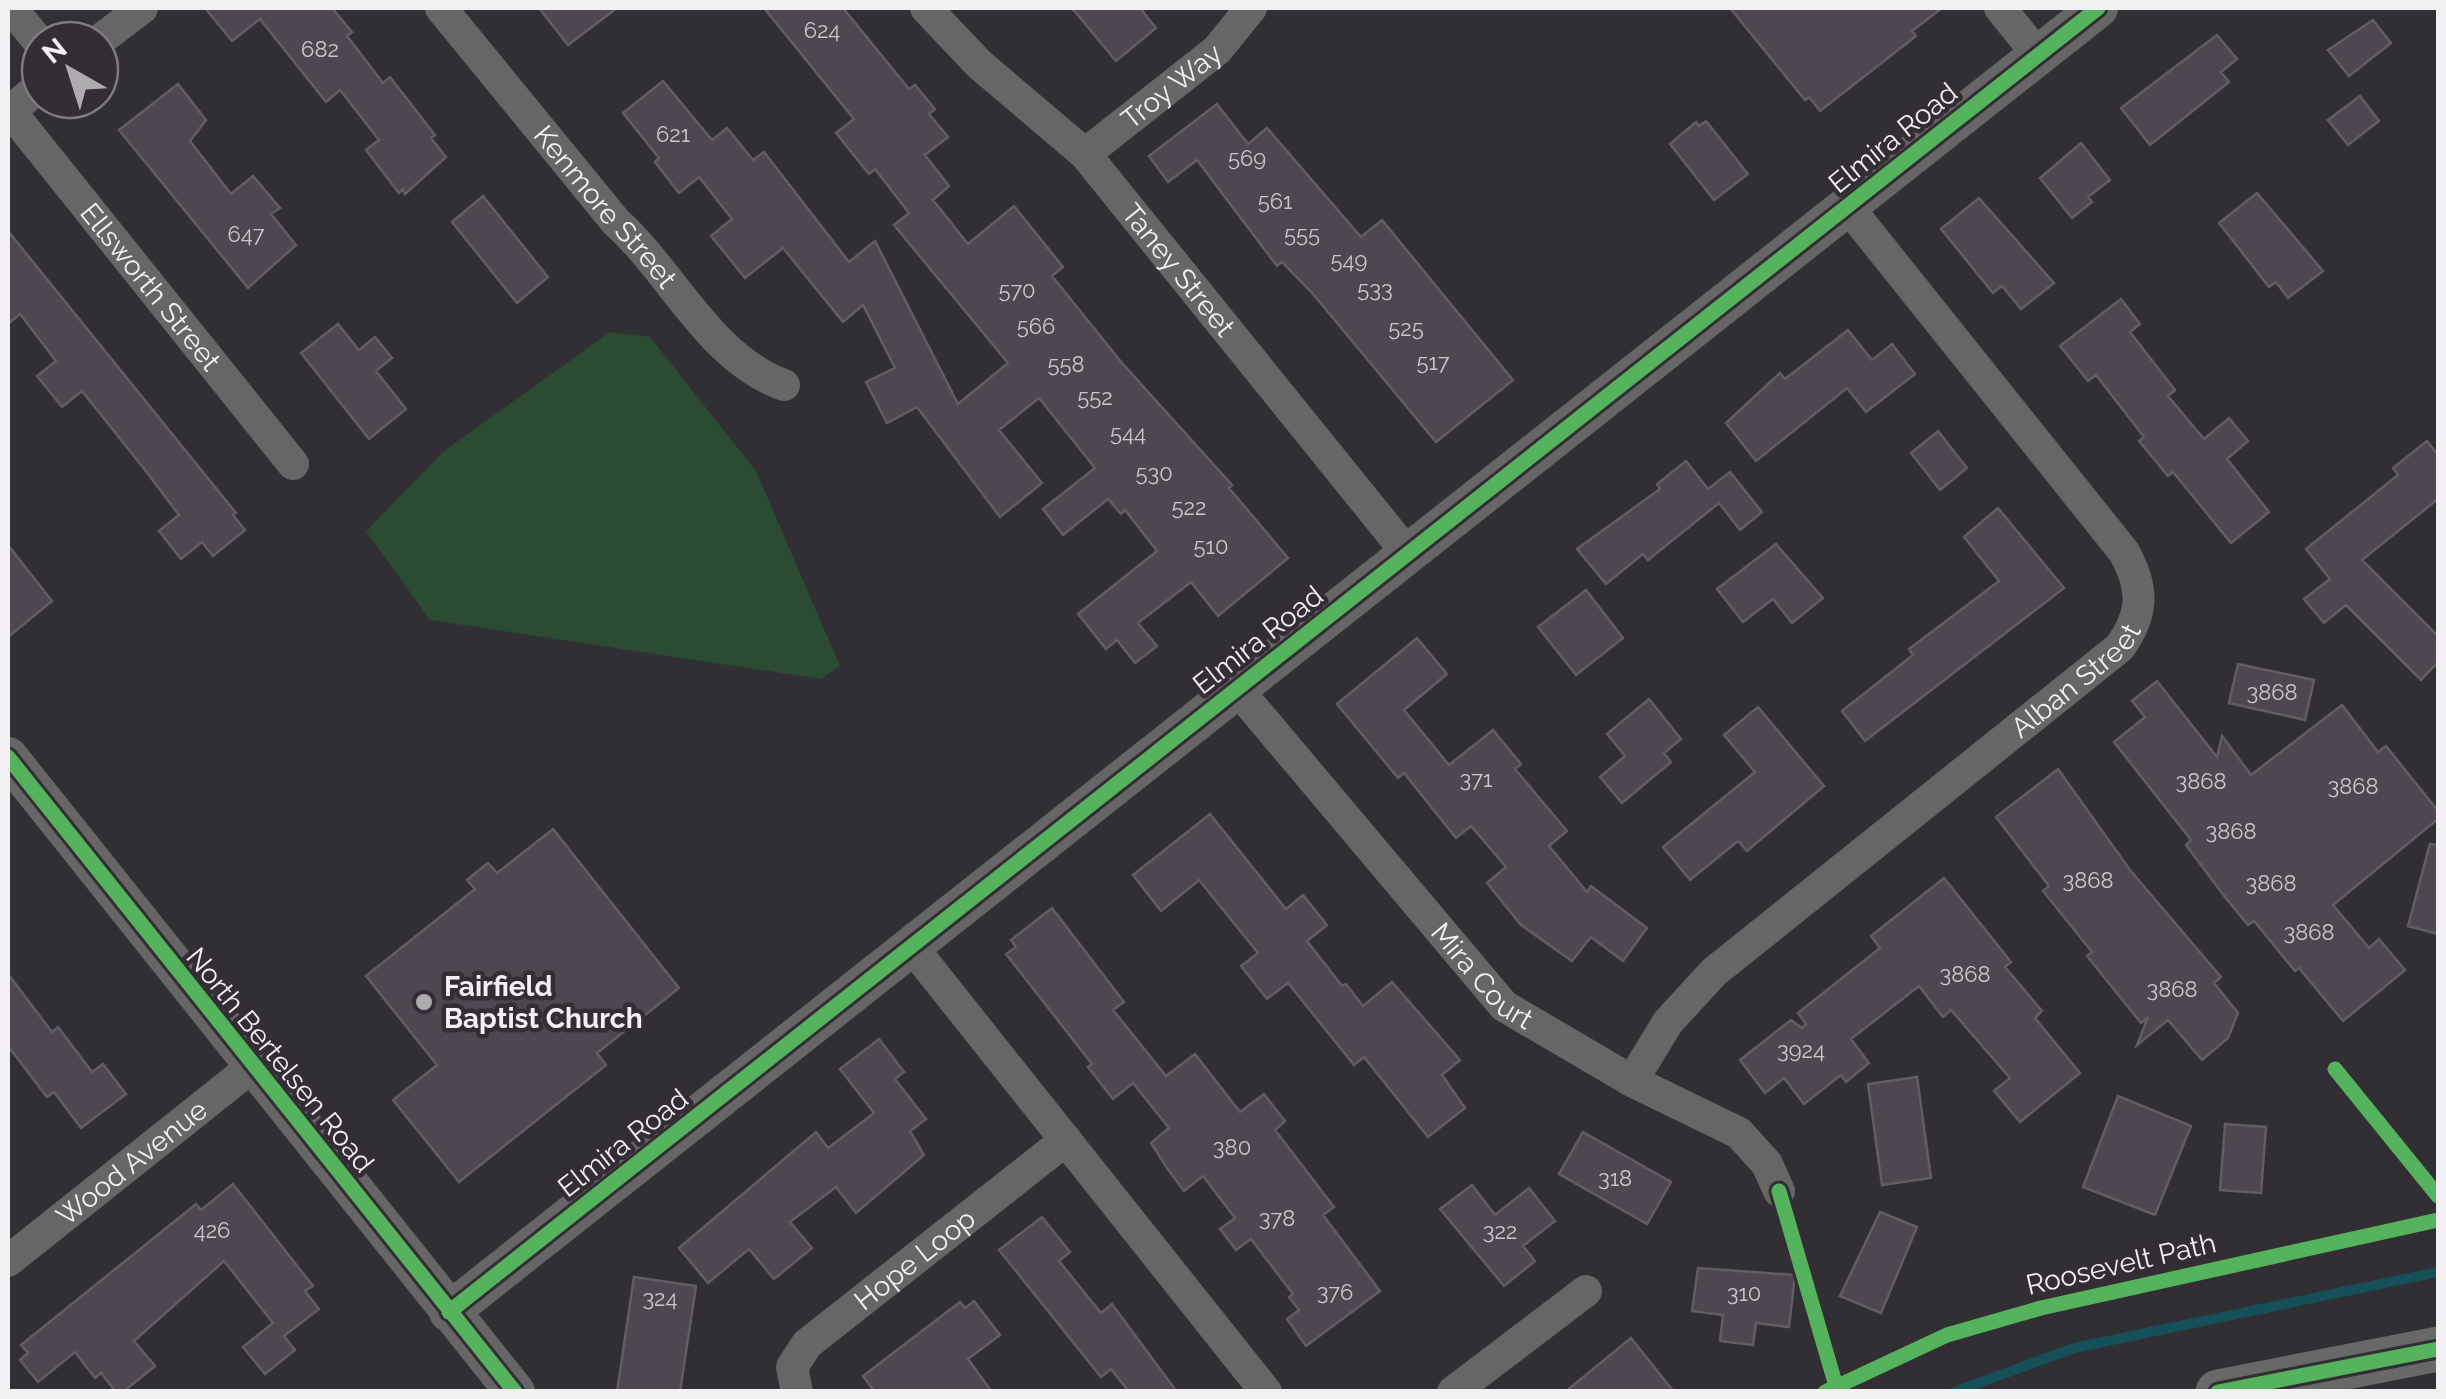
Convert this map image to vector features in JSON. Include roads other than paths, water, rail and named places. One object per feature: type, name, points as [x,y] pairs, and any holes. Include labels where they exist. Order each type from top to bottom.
[{"type":"main road","points":[[2218,1392],[2438,1349]]},
{"type":"street","points":[[120,25],[142,8]]},
{"type":"street","name":"Kenmore Street","points":[[442,8],[616,222],[729,352],[761,377],[784,385]]},
{"type":"street","name":"Taney Street","points":[[926,8],[979,64],[1084,154],[1408,554]]},
{"type":"street","name":"Troy Way","points":[[1084,154],[1217,50],[1252,8]]},
{"type":"street","points":[[2000,8],[2038,55]]},
{"type":"street","name":"Elmira Road","points":[[450,1312],[2098,8]]},
{"type":"street","name":"Ellsworth Street","points":[[9,112],[293,464]]},
{"type":"street","name":"Alban Street","points":[[1632,1080],[1668,1022],[1714,972],[2120,647],[2140,610],[2140,580],[2124,552],[1848,207]]},
{"type":"street","name":"Mira Court","points":[[1237,689],[1492,994],[1518,1017],[1740,1134],[1768,1164],[1778,1192]]},
{"type":"street","name":"North Bertelsen Road","points":[[8,757],[515,1392]]},
{"type":"street","points":[[912,947],[1266,1392]]},
{"type":"street","name":"Wood Avenue","points":[[8,1262],[253,1066]]},
{"type":"street","name":"Hope Loop","points":[[797,1392],[792,1367],[807,1344],[1066,1140]]},
{"type":"street","points":[[1453,1392],[1586,1290]]},
{"type":"waterway","points":[[1954,1392],[2074,1348],[2438,1272]]},
{"type":"place","name":"Fairfield Baptist Church","points":[[424,1002]]}]
